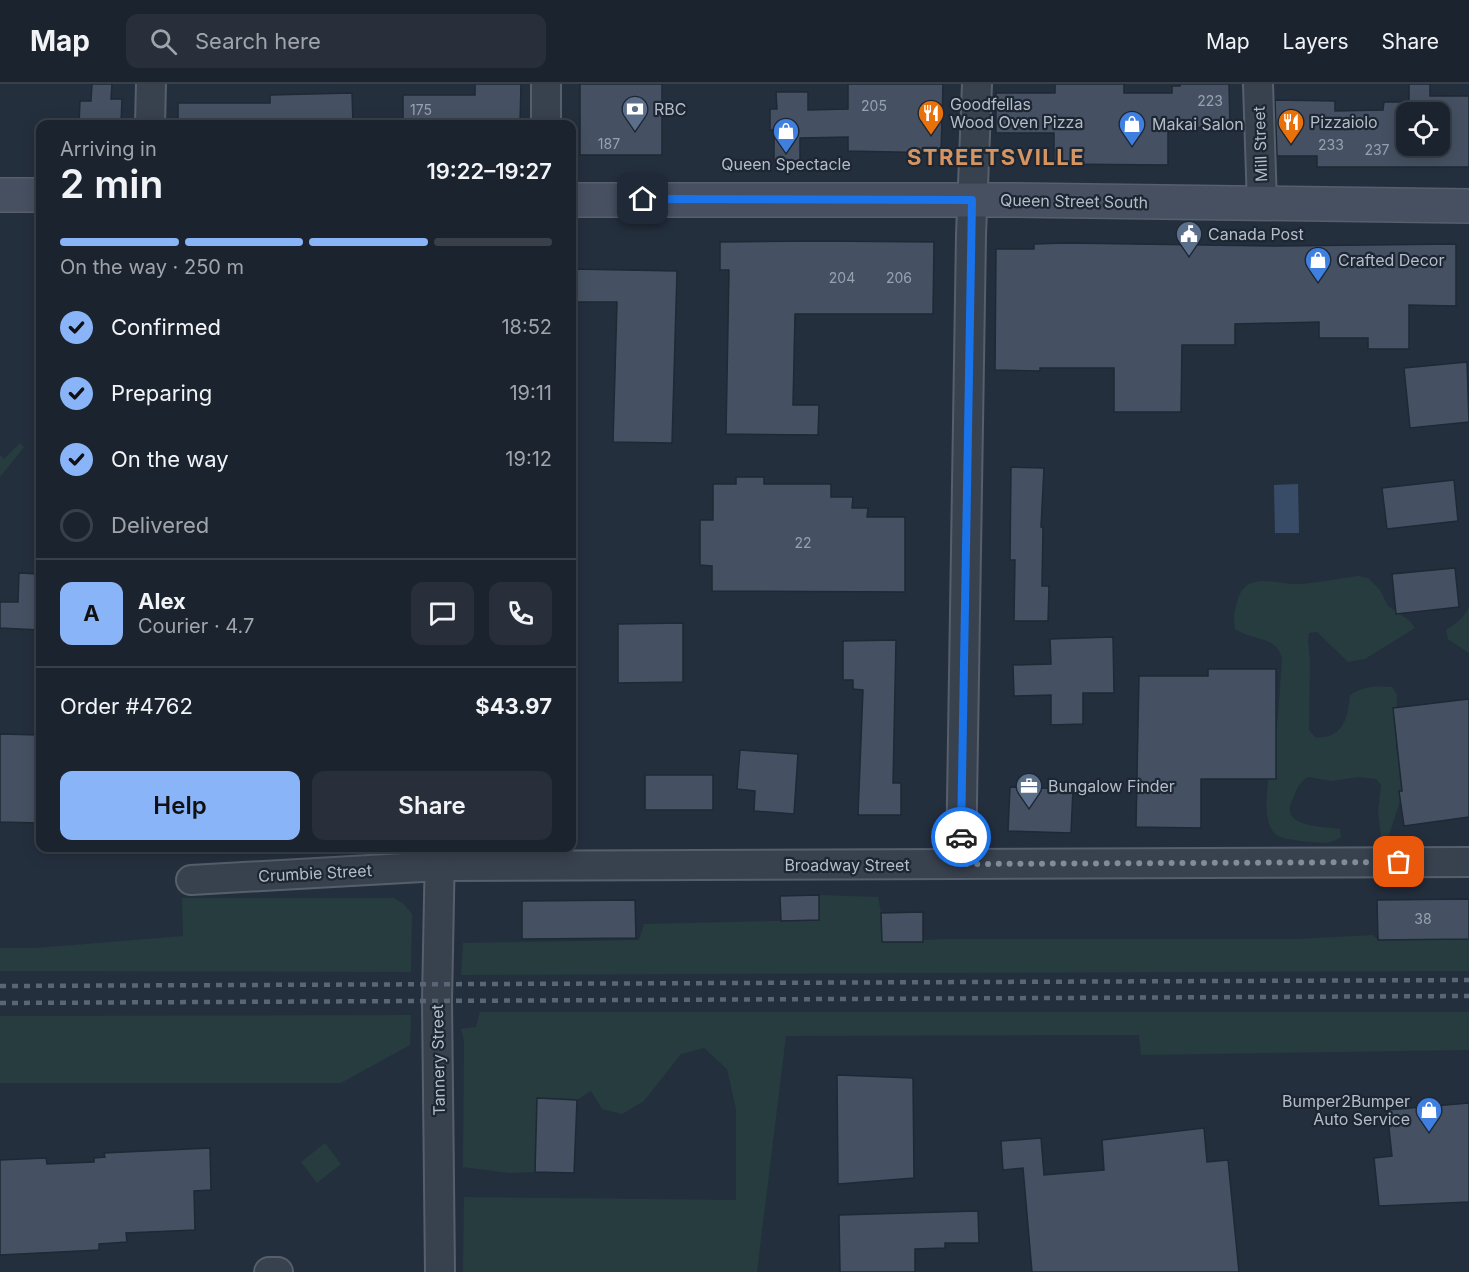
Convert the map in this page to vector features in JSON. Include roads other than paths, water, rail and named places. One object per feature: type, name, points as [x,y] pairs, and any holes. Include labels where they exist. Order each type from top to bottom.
[{"type":"main road","points":[[0,195],[36,195]]},
{"type":"main road","name":"Queen Street South","points":[[576,200],[972,200],[1469,206]]},
{"type":"street","points":[[150,120],[151,84]]},
{"type":"street","points":[[546,84],[546,120]]},
{"type":"street","points":[[961,864],[972,200],[977,84]]},
{"type":"street","name":"Mill Street","points":[[1258,84],[1262,204]]},
{"type":"street","name":"Broadway Street","points":[[440,857],[961,864],[1469,862]]},
{"type":"street","name":"Crumbie Street","points":[[190,880],[440,857]]},
{"type":"street","name":"Tannery Street","points":[[440,857],[437,1001],[440,1272]]},
{"type":"street","points":[[269,1272],[278,1272]]},
{"type":"water","points":[[1298,484],[1299,533],[1275,533],[1274,485]]},
{"type":"railway","points":[[0,986],[1469,980]]},
{"type":"railway","points":[[0,1003],[1469,996]]},
{"type":"place","name":"RBC","points":[[635,132]]},
{"type":"place","name":"Goodfellas Wood Oven Pizza","points":[[931,136]]},
{"type":"place","name":"Pizzaiolo","points":[[1291,145]]},
{"type":"place","name":"Makai Salon","points":[[1132,147]]},
{"type":"place","name":"Queen Spectacle","points":[[786,154]]},
{"type":"place","name":"Canada Post","points":[[1189,257]]},
{"type":"place","name":"Crafted Decor","points":[[1318,283]]},
{"type":"place","name":"Bungalow Finder","points":[[1029,809]]},
{"type":"place","name":"Bumper2Bumper Auto Service","points":[[1429,1133]]},
{"type":"district","name":"STREETSVILLE","points":[[996,157]]}]
